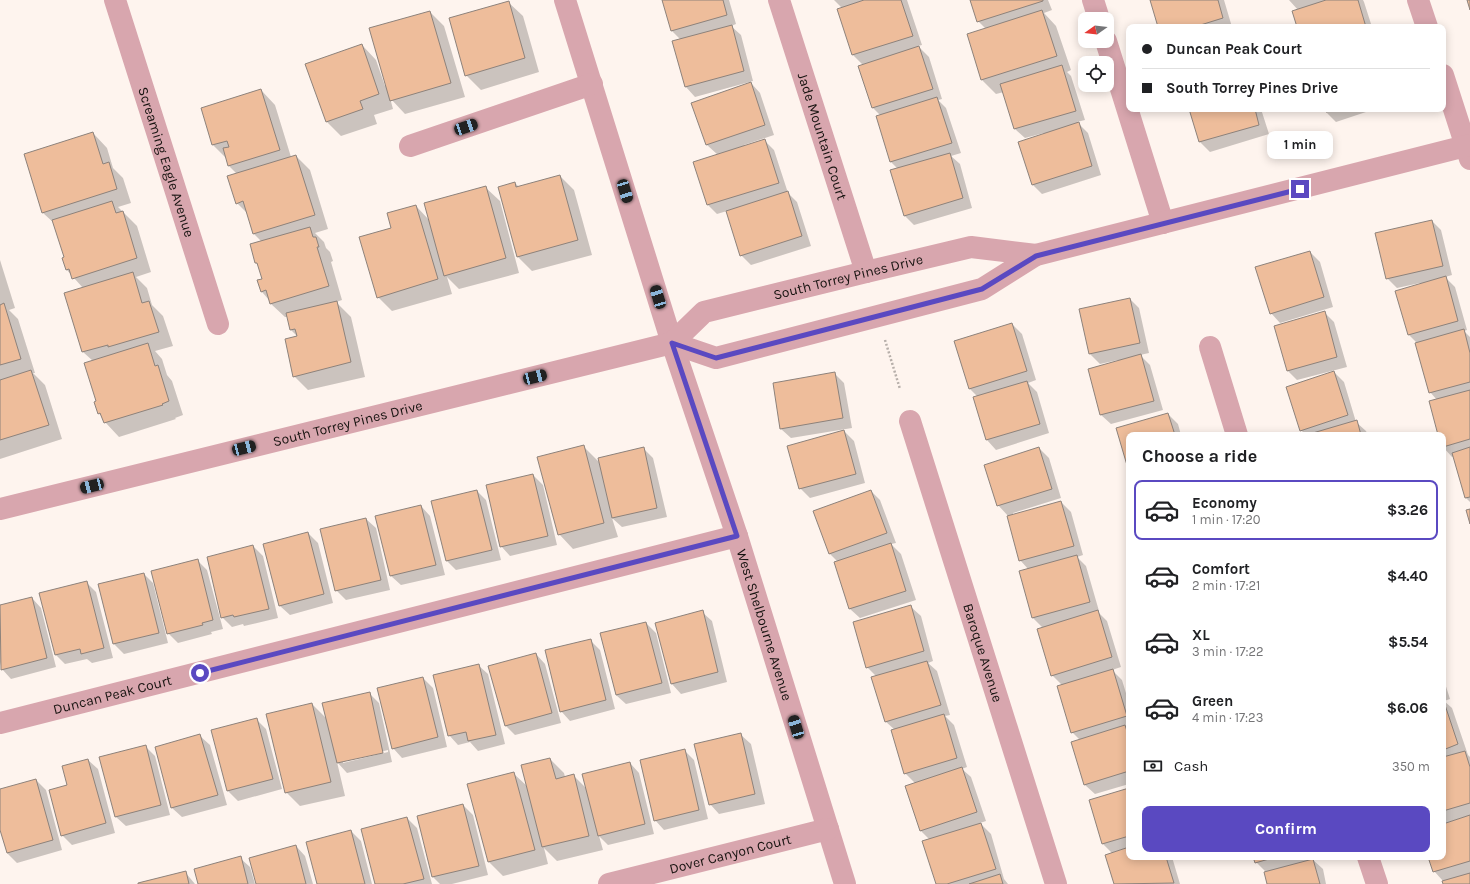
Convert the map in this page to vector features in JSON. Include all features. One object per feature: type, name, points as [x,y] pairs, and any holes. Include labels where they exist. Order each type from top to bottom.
[{"type":"street","name":"Screaming Eagle Avenue","points":[[115,0],[218,324]]},
{"type":"street","name":"West Shelbourne Avenue","points":[[565,0],[672,343],[737,536],[845,884]]},
{"type":"street","name":"Jade Mountain Court","points":[[779,0],[866,272]]},
{"type":"street","points":[[1093,0],[1097,12]]},
{"type":"street","points":[[1418,0],[1426,24]]},
{"type":"street","points":[[1108,48],[1126,105]]},
{"type":"street","points":[[410,146],[592,84]]},
{"type":"street","points":[[1446,84],[1469,150]]},
{"type":"street","points":[[1128,112],[1163,223]]},
{"type":"street","name":"South Torrey Pines Drive","points":[[672,343],[716,358],[982,289],[1036,256],[1163,223],[1469,150]]},
{"type":"street","name":"South Torrey Pines Drive","points":[[0,509],[672,343],[704,312],[866,272],[971,247],[1036,256]]},
{"type":"street","points":[[1210,347],[1236,432]]},
{"type":"street","name":"Baroque Avenue","points":[[910,421],[1056,884]]},
{"type":"street","name":"Duncan Peak Court","points":[[0,723],[737,536]]},
{"type":"street","name":"Dover Canyon Court","points":[[609,884],[828,829]]},
{"type":"street","points":[[1369,860],[1377,884]]},
{"type":"path","points":[[884,337],[900,390]]},
{"type":"building","points":[[662,0],[723,0],[727,15],[671,31]]},
{"type":"building","points":[[864,0],[901,0],[913,36],[852,55],[837,9]]},
{"type":"building","points":[[970,0],[1043,0],[1043,1],[977,22]]},
{"type":"building","points":[[1150,0],[1218,0],[1223,18],[1204,24],[1157,24]]},
{"type":"building","points":[[1326,0],[1358,0],[1365,24],[1296,24],[1292,11]]},
{"type":"building","points":[[1467,0],[1470,0],[1470,10]]},
{"type":"building","points":[[509,1],[525,58],[465,76],[449,18]]},
{"type":"building","points":[[1042,10],[1057,56],[981,80],[967,34]]},
{"type":"building","points":[[430,11],[451,83],[390,101],[369,28]]},
{"type":"building","points":[[732,25],[744,71],[685,87],[672,41]]},
{"type":"building","points":[[362,44],[379,94],[360,101],[363,109],[326,122],[305,64]]},
{"type":"building","points":[[919,46],[933,89],[872,108],[858,66]]},
{"type":"building","points":[[1062,65],[1076,111],[1014,129],[1000,84]]},
{"type":"building","points":[[751,82],[765,125],[706,145],[691,103]]},
{"type":"building","points":[[261,89],[280,150],[228,166],[223,148],[229,147],[227,141],[212,145],[201,108]]},
{"type":"building","points":[[937,97],[952,143],[890,162],[876,116]]},
{"type":"building","points":[[1190,112],[1256,112],[1259,125],[1199,142]]},
{"type":"building","points":[[1079,122],[1092,166],[1032,185],[1018,142]]},
{"type":"building","points":[[93,132],[103,164],[109,162],[117,189],[42,213],[24,154]]},
{"type":"building","points":[[765,139],[779,183],[707,205],[693,162]]},
{"type":"building","points":[[950,153],[963,198],[904,216],[890,170]]},
{"type":"building","points":[[296,155],[315,215],[253,234],[243,201],[236,204],[227,176]]},
{"type":"building","points":[[560,175],[578,240],[517,257],[498,187],[515,182],[516,187]]},
{"type":"building","points":[[486,186],[506,258],[444,276],[424,203]]},
{"type":"building","points":[[788,191],[802,236],[740,256],[726,211]]},
{"type":"building","points":[[112,201],[116,213],[123,211],[137,258],[72,279],[69,269],[66,270],[62,258],[64,257],[52,220]]},
{"type":"building","points":[[416,205],[438,279],[377,298],[359,237],[391,228],[387,213]]},
{"type":"building","points":[[1432,220],[1443,266],[1386,279],[1375,233]]},
{"type":"building","points":[[310,227],[313,237],[316,237],[319,247],[317,247],[329,286],[270,304],[266,290],[261,292],[257,280],[262,279],[257,263],[255,263],[250,244]]},
{"type":"building","points":[[1310,251],[1324,297],[1270,314],[1255,267]]},
{"type":"building","points":[[133,272],[142,303],[149,301],[159,332],[108,347],[108,345],[82,352],[64,293]]},
{"type":"building","points":[[1446,276],[1458,321],[1408,335],[1395,291]]},
{"type":"building","points":[[1130,298],[1140,343],[1089,354],[1079,309]]},
{"type":"building","points":[[337,301],[351,362],[293,377],[285,339],[297,336],[295,329],[290,330],[286,313]]},
{"type":"building","points":[[4,303],[21,359],[0,365],[0,305]]},
{"type":"building","points":[[1325,311],[1337,357],[1287,371],[1274,326]]},
{"type":"building","points":[[1012,323],[1027,371],[969,389],[954,341]]},
{"type":"building","points":[[1464,329],[1470,353],[1470,382],[1429,393],[1415,343]]},
{"type":"building","points":[[148,343],[155,366],[158,365],[169,401],[162,404],[163,405],[104,423],[100,413],[98,414],[94,402],[96,401],[84,363]]},
{"type":"building","points":[[1141,354],[1154,401],[1100,415],[1088,369]]},
{"type":"building","points":[[31,370],[49,425],[0,440],[0,380]]},
{"type":"building","points":[[1334,371],[1348,415],[1300,431],[1286,387]]},
{"type":"building","points":[[835,372],[843,418],[780,429],[773,383]]},
{"type":"building","points":[[1027,381],[1040,424],[986,440],[973,397]]},
{"type":"building","points":[[1470,390],[1470,439],[1446,446],[1446,432],[1437,432],[1429,401]]},
{"type":"building","points":[[1168,413],[1174,432],[1126,432],[1126,462],[1116,428]]},
{"type":"building","points":[[1357,420],[1360,432],[1316,432]]},
{"type":"building","points":[[844,430],[856,474],[799,489],[787,446]]},
{"type":"building","points":[[584,445],[604,523],[558,535],[537,457]]},
{"type":"building","points":[[644,447],[657,508],[612,518],[598,458]]},
{"type":"building","points":[[1039,447],[1052,489],[997,506],[984,465]]},
{"type":"building","points":[[1470,447],[1470,497],[1465,498],[1452,453]]},
{"type":"building","points":[[533,474],[548,536],[500,547],[486,485]]},
{"type":"building","points":[[477,490],[492,550],[446,561],[431,501]]},
{"type":"building","points":[[871,490],[887,533],[829,554],[813,511]]},
{"type":"building","points":[[1061,501],[1074,546],[1019,561],[1007,516]]},
{"type":"building","points":[[421,505],[436,565],[390,576],[375,516]]},
{"type":"building","points":[[1470,509],[1470,524],[1466,510]]},
{"type":"building","points":[[366,518],[381,580],[335,591],[320,529]]},
{"type":"building","points":[[308,532],[324,594],[279,606],[263,544]]},
{"type":"building","points":[[891,543],[906,591],[849,609],[834,562]]},
{"type":"building","points":[[253,545],[269,609],[234,617],[233,615],[221,618],[207,557]]},
{"type":"building","points":[[1077,555],[1090,602],[1032,618],[1019,571]]},
{"type":"building","points":[[198,559],[213,620],[202,623],[203,625],[167,634],[151,571]]},
{"type":"building","points":[[144,573],[159,633],[113,644],[98,584]]},
{"type":"building","points":[[87,581],[104,648],[81,654],[80,649],[55,655],[39,593]]},
{"type":"building","points":[[32,597],[47,658],[1,670],[0,605]]},
{"type":"building","points":[[911,605],[924,651],[866,668],[853,622]]},
{"type":"building","points":[[703,610],[718,672],[671,684],[655,623]]},
{"type":"building","points":[[1098,610],[1112,657],[1051,676],[1037,629]]},
{"type":"building","points":[[646,622],[662,683],[616,695],[600,633]]},
{"type":"building","points":[[591,639],[606,700],[560,712],[545,650]]},
{"type":"building","points":[[536,653],[552,713],[505,726],[488,666]]},
{"type":"building","points":[[927,661],[941,705],[885,722],[871,677]]},
{"type":"building","points":[[479,664],[496,735],[468,741],[466,732],[448,736],[433,675]]},
{"type":"building","points":[[1113,669],[1126,716],[1071,733],[1057,686]]},
{"type":"building","points":[[423,677],[438,737],[392,749],[377,688]]},
{"type":"building","points":[[370,692],[383,753],[337,763],[322,703]]},
{"type":"building","points":[[312,703],[331,782],[285,793],[266,714]]},
{"type":"building","points":[[1446,708],[1458,744],[1446,749]]},
{"type":"building","points":[[944,714],[957,758],[904,774],[891,730]]},
{"type":"building","points":[[257,718],[273,779],[227,791],[211,730]]},
{"type":"building","points":[[1125,725],[1126,772],[1084,785],[1071,742]]},
{"type":"building","points":[[741,733],[755,794],[709,805],[694,744]]},
{"type":"building","points":[[200,734],[218,795],[171,808],[155,747]]},
{"type":"building","points":[[146,745],[161,805],[115,817],[99,757]]},
{"type":"building","points":[[685,749],[699,810],[654,821],[640,760]]},
{"type":"building","points":[[1465,751],[1470,767],[1470,803],[1446,810],[1446,756]]},
{"type":"building","points":[[550,758],[556,779],[574,774],[589,836],[542,847],[521,765]]},
{"type":"building","points":[[88,759],[106,823],[61,836],[49,790],[67,785],[62,766]]},
{"type":"building","points":[[630,762],[645,824],[598,836],[582,774]]},
{"type":"building","points":[[962,767],[977,812],[920,831],[905,786]]},
{"type":"building","points":[[514,772],[535,850],[488,862],[467,784]]},
{"type":"building","points":[[36,779],[53,840],[7,853],[0,830],[0,789]]},
{"type":"building","points":[[1126,789],[1126,837],[1102,844],[1089,800]]},
{"type":"building","points":[[463,804],[479,866],[432,877],[417,816]]},
{"type":"building","points":[[1470,815],[1470,861],[1433,872],[1429,860],[1446,860],[1446,823]]},
{"type":"building","points":[[407,817],[424,879],[403,884],[375,884],[361,829]]},
{"type":"building","points":[[981,823],[996,869],[947,884],[936,884],[922,841]]},
{"type":"building","points":[[351,830],[365,884],[317,884],[306,842]]},
{"type":"building","points":[[296,845],[306,884],[256,884],[249,858]]},
{"type":"building","points":[[1126,848],[1126,860],[1167,860],[1174,883],[1114,884],[1105,855]]},
{"type":"building","points":[[241,856],[248,884],[198,884],[194,869]]},
{"type":"building","points":[[1254,860],[1266,860],[1255,863]]},
{"type":"building","points":[[1313,860],[1320,884],[1267,884],[1264,872]]},
{"type":"building","points":[[186,871],[189,884],[138,884],[138,883]]},
{"type":"building","points":[[1470,873],[1470,884],[1443,884],[1442,881]]},
{"type":"building","points":[[1000,874],[1003,884],[969,884]]},
{"type":"route","points":[[200,673],[737,536],[672,343],[716,358],[982,289],[1036,256],[1300,189]]}]
